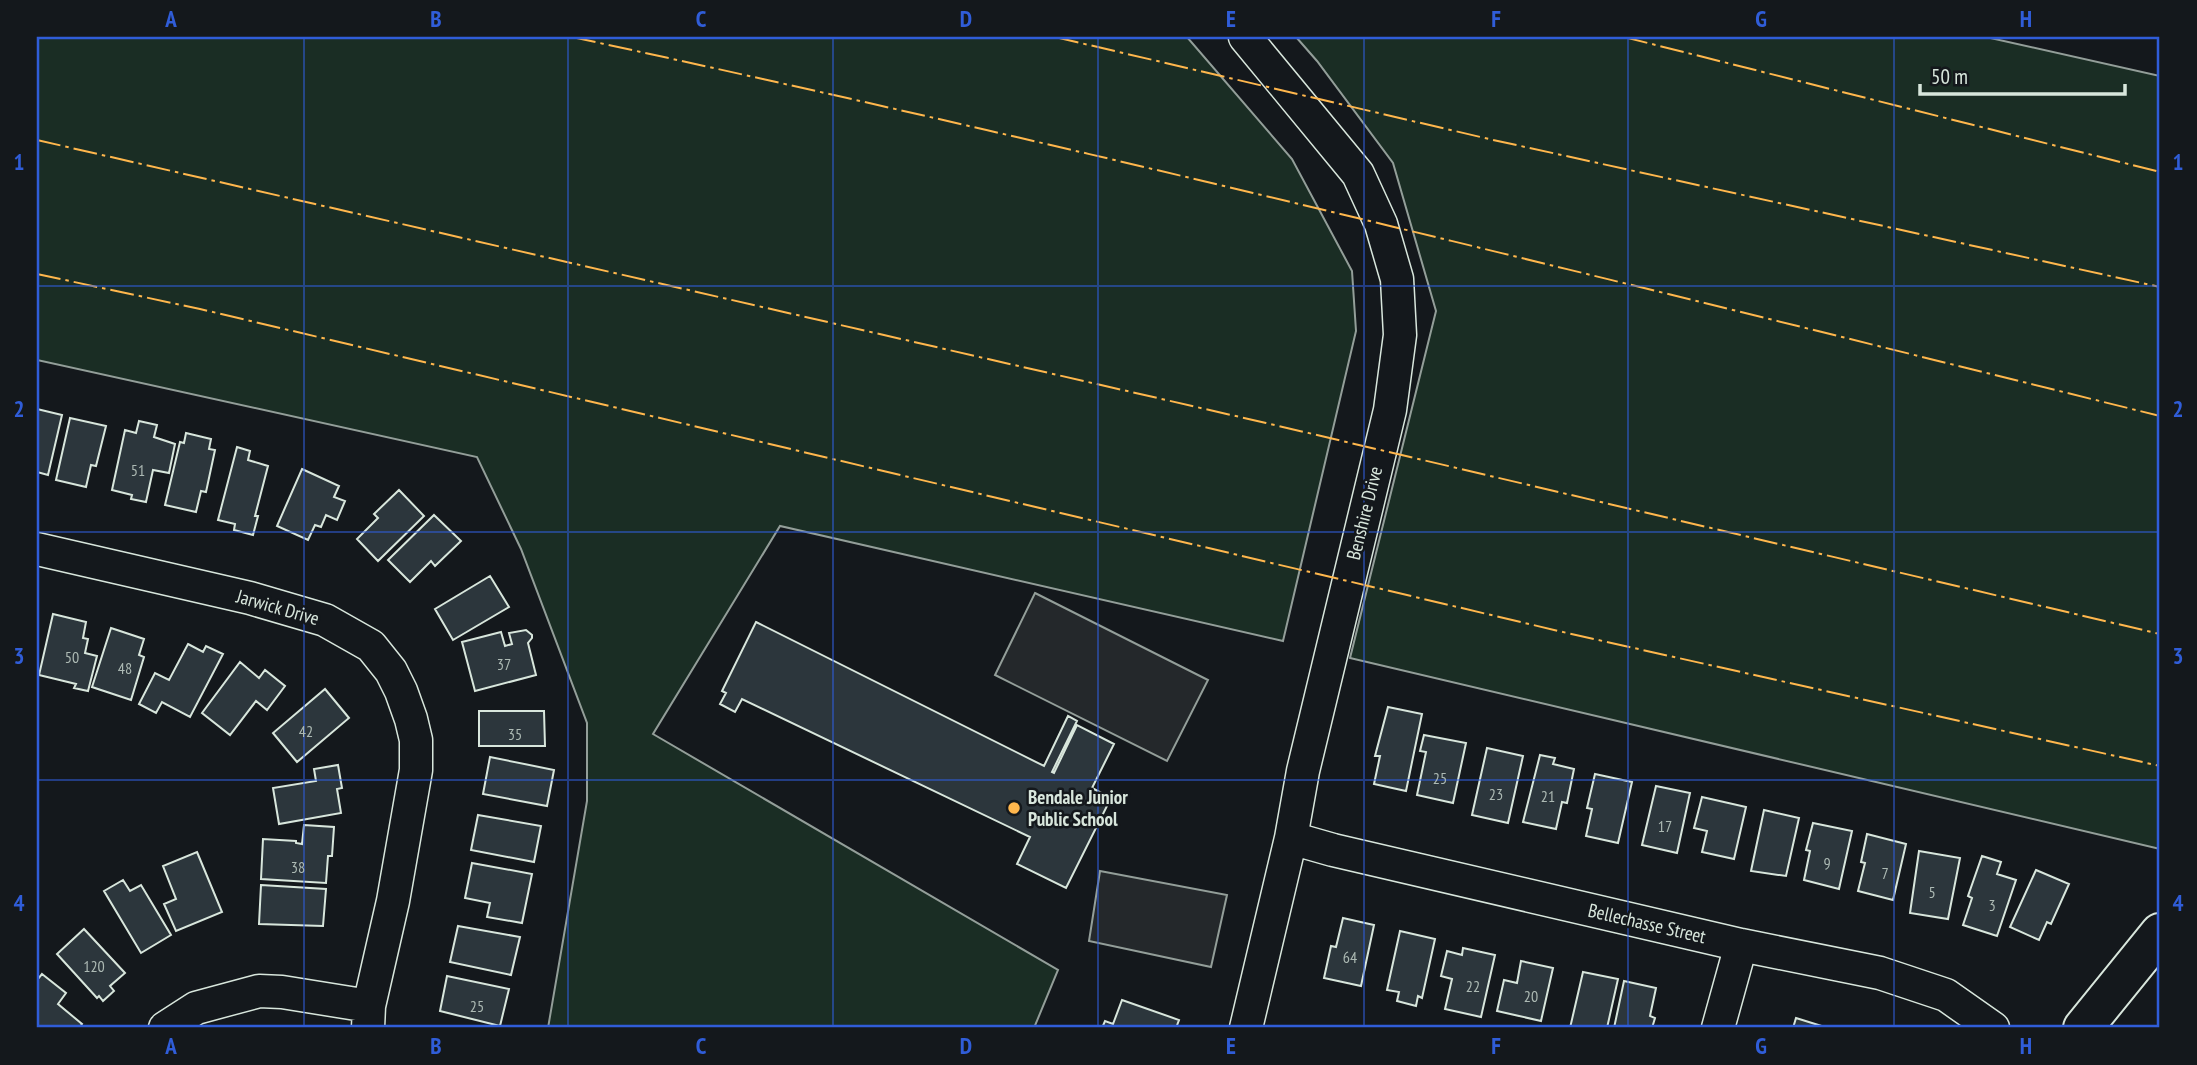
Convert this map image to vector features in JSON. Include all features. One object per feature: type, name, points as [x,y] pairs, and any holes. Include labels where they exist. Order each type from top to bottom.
[{"type":"main road","points":[[2083,1028],[2160,933]]},
{"type":"street","name":"Benshire Drive","points":[[1245,37],[1358,174],[1381,224],[1397,279],[1400,335],[1390,410],[1303,771],[1291,838],[1246,1028]]},
{"type":"street","name":"Jarwick Drive","points":[[37,549],[250,598],[325,620],[371,646],[391,671],[411,719],[416,740],[416,770],[369,1017]]},
{"type":"street","name":"Bellechasse Street","points":[[1291,838],[1741,946],[1856,968],[1913,983],[1946,995],[1993,1028]]},
{"type":"street","points":[[1718,1028],[1741,946]]},
{"type":"street","points":[[165,1028],[196,1007],[259,991],[282,992],[369,1017]]},
{"type":"green space","points":[[37,37],[1187,37],[1292,159],[1352,271],[1356,331],[1283,641],[780,526],[653,734],[1058,970],[1034,1028],[548,1028],[587,801],[587,723],[521,549],[477,457],[37,360]]},
{"type":"green space","points":[[1296,37],[1986,37],[2160,76],[2160,849],[1350,658],[1436,311],[1393,163]]},
{"type":"shaded area","points":[[1035,593],[1208,680],[1167,761],[995,675]]},
{"type":"shaded area","points":[[1100,871],[1227,895],[1211,967],[1089,941]]},
{"type":"building","points":[[37,409],[62,415],[48,475],[37,472]]},
{"type":"building","points":[[70,418],[106,426],[96,466],[91,465],[86,487],[56,480]]},
{"type":"building","points":[[139,421],[157,425],[154,437],[175,444],[169,473],[153,470],[146,502],[131,499],[132,495],[112,490],[125,430],[136,433]]},
{"type":"building","points":[[186,433],[211,439],[209,449],[215,450],[206,492],[201,491],[196,512],[165,505],[180,442],[184,443]]},
{"type":"building","points":[[237,447],[250,451],[248,460],[268,466],[253,535],[234,530],[235,524],[218,520]]},
{"type":"building","points":[[302,469],[339,486],[334,497],[345,501],[337,520],[326,515],[321,527],[315,525],[308,540],[277,526]]},
{"type":"building","points":[[399,490],[424,516],[378,561],[357,539],[378,518],[374,514]]},
{"type":"building","points":[[434,515],[461,541],[435,566],[431,561],[410,582],[388,560]]},
{"type":"building","points":[[490,576],[509,607],[453,640],[435,609]]},
{"type":"building","points":[[53,614],[86,622],[83,638],[88,639],[85,653],[97,656],[88,691],[74,688],[76,684],[39,675]]},
{"type":"building","points":[[756,622],[1044,766],[1068,716],[1077,721],[1052,772],[1054,773],[1077,725],[1114,744],[1092,788],[1111,798],[1066,888],[1017,864],[1030,837],[742,699],[735,712],[720,704],[726,693],[722,691]]},
{"type":"building","points":[[111,628],[144,639],[139,655],[144,657],[131,700],[92,687]]},
{"type":"building","points":[[526,630],[532,635],[528,643],[536,675],[475,691],[462,642],[501,632],[505,646],[512,644],[509,633]]},
{"type":"building","points":[[188,644],[203,652],[206,646],[223,654],[190,717],[162,702],[156,713],[139,704],[155,673],[169,680]]},
{"type":"building","points":[[240,662],[259,678],[265,670],[285,686],[267,710],[256,701],[230,735],[202,713]]},
{"type":"building","points":[[325,689],[349,718],[297,762],[273,733]]},
{"type":"building","points":[[1388,707],[1422,714],[1406,791],[1374,784],[1380,756],[1375,756]]},
{"type":"building","points":[[479,711],[544,711],[545,746],[479,746]]},
{"type":"building","points":[[1424,735],[1466,743],[1453,803],[1417,795],[1426,752],[1420,751]]},
{"type":"building","points":[[1487,748],[1523,756],[1508,823],[1472,815]]},
{"type":"building","points":[[1540,755],[1555,758],[1553,764],[1574,769],[1567,803],[1562,802],[1556,829],[1523,822]]},
{"type":"building","points":[[490,757],[554,770],[547,806],[483,794]]},
{"type":"building","points":[[338,765],[342,788],[337,789],[341,813],[279,824],[273,788],[316,781],[314,769]]},
{"type":"building","points":[[1595,774],[1632,782],[1618,843],[1586,836],[1592,809],[1587,808]]},
{"type":"building","points":[[1656,786],[1690,793],[1677,853],[1642,845]]},
{"type":"building","points":[[1702,797],[1746,807],[1734,859],[1702,852],[1707,831],[1694,828]]},
{"type":"building","points":[[1764,810],[1799,818],[1786,876],[1751,871]]},
{"type":"building","points":[[478,815],[541,826],[534,862],[471,850]]},
{"type":"building","points":[[1813,823],[1852,831],[1839,889],[1804,880],[1810,851],[1806,850]]},
{"type":"building","points":[[304,825],[334,827],[332,856],[328,856],[326,883],[261,879],[263,839],[296,841],[302,844]]},
{"type":"building","points":[[1867,834],[1906,844],[1893,900],[1858,891],[1865,863],[1861,862]]},
{"type":"building","points":[[1919,851],[1960,858],[1948,919],[1910,913]]},
{"type":"building","points":[[197,852],[222,912],[176,931],[164,904],[176,899],[163,866]]},
{"type":"building","points":[[1982,856],[2001,862],[1997,874],[2016,880],[1997,936],[1963,925],[1972,898],[1968,896]]},
{"type":"building","points":[[472,863],[532,874],[522,923],[487,917],[490,903],[465,898]]},
{"type":"building","points":[[2036,870],[2069,884],[2051,924],[2047,922],[2039,940],[2010,927]]},
{"type":"building","points":[[123,880],[130,891],[141,885],[171,935],[141,953],[104,891]]},
{"type":"building","points":[[261,885],[326,889],[323,926],[259,924]]},
{"type":"building","points":[[1343,918],[1374,925],[1361,986],[1324,978],[1331,946],[1336,947]]},
{"type":"building","points":[[458,926],[520,937],[511,975],[450,962]]},
{"type":"building","points":[[84,929],[125,973],[110,986],[114,991],[103,1001],[99,996],[97,998],[57,954]]},
{"type":"building","points":[[1400,931],[1435,939],[1422,998],[1418,996],[1416,1006],[1397,1001],[1399,992],[1387,990]]},
{"type":"building","points":[[1463,948],[1495,955],[1481,1017],[1445,1009],[1452,979],[1441,976],[1447,951],[1462,955]]},
{"type":"building","points":[[1521,961],[1553,968],[1541,1021],[1497,1011],[1504,980],[1517,983]]},
{"type":"building","points":[[1583,972],[1618,979],[1607,1028],[1570,1028]]},
{"type":"building","points":[[42,974],[66,993],[58,1004],[82,1024],[79,1028],[37,1028],[37,980]]},
{"type":"building","points":[[447,976],[509,989],[500,1026],[440,1011]]},
{"type":"building","points":[[1624,981],[1656,988],[1650,1016],[1655,1018],[1652,1028],[1614,1028]]},
{"type":"building","points":[[1122,1000],[1179,1020],[1176,1028],[1102,1028],[1105,1021],[1113,1024]]},
{"type":"building","points":[[1796,1018],[1828,1028],[1793,1028]]},
{"type":"power","points":[[572,37],[1169,173],[2160,416]]},
{"type":"power","points":[[1055,37],[1489,139],[2160,287]]},
{"type":"power","points":[[1624,37],[2160,172]]},
{"type":"power","points":[[37,140],[1266,423],[2160,634]]},
{"type":"power","points":[[37,274],[200,309],[1567,633],[2160,766]]},
{"type":"place","name":"Bendale Junior Public School","points":[[1014,808]]}]
